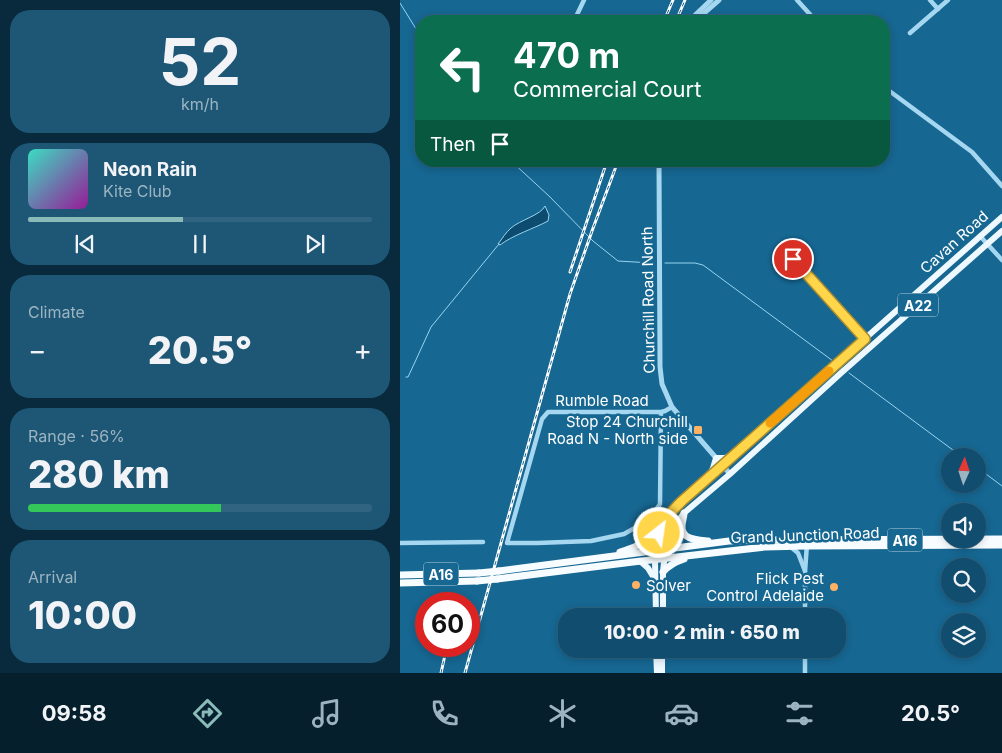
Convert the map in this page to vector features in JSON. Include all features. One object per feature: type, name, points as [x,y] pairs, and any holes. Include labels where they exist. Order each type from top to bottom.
[{"type":"highway","points":[[684,513],[682,529],[686,536],[691,539],[728,542]]},
{"type":"highway","points":[[601,558],[646,542],[661,526]]},
{"type":"highway","name":"Grand Junction Road","points":[[931,543],[1002,539]]},
{"type":"highway","name":"Grand Junction Road","points":[[401,575],[499,572],[728,542],[1002,545]]},
{"type":"highway","name":"Grand Junction Road","points":[[402,583],[497,579],[664,558],[807,543]]},
{"type":"highway","name":"Cavan Road","points":[[655,560],[656,551]]},
{"type":"highway","points":[[663,572],[674,563],[711,553]]},
{"type":"main road","name":"Cavan Road","points":[[656,551],[661,526],[674,508],[1002,217]]},
{"type":"main road","name":"Cavan Road","points":[[664,558],[668,537],[674,525],[684,513],[1002,231]]},
{"type":"main road","points":[[707,480],[714,468],[716,458],[725,458],[736,454]]},
{"type":"main road","name":"A22","points":[[662,608],[664,558]]},
{"type":"main road","name":"A22","points":[[655,560],[656,608]]},
{"type":"main road","points":[[640,561],[651,572],[655,584]]},
{"type":"main road","points":[[656,658],[656,673]]},
{"type":"main road","points":[[662,658],[662,673]]},
{"type":"street","points":[[577,15],[584,0]]},
{"type":"street","points":[[702,15],[719,0]]},
{"type":"street","points":[[797,0],[811,15]]},
{"type":"street","points":[[930,0],[938,9]]},
{"type":"street","points":[[910,33],[947,0]]},
{"type":"street","points":[[695,15],[708,2]]},
{"type":"street","points":[[890,91],[972,152],[1002,186]]},
{"type":"street","name":"Churchill Road North","points":[[659,167],[660,374],[662,384],[672,407],[730,474]]},
{"type":"street","points":[[980,236],[1002,260]]},
{"type":"street","points":[[781,246],[865,339]]},
{"type":"street","name":"Rumble Road","points":[[661,412],[660,504],[649,520],[624,534],[591,540],[507,543],[542,419],[548,412],[661,412],[672,407]]},
{"type":"street","points":[[400,543],[483,542]]},
{"type":"street","points":[[805,608],[807,543]]},
{"type":"street","points":[[790,546],[798,553],[805,572]]},
{"type":"street","points":[[805,658],[805,673]]},
{"type":"water","points":[[545,206],[549,215],[548,221],[500,245],[498,244],[511,228],[539,212]]},
{"type":"waterway","points":[[400,3],[415,27]]},
{"type":"waterway","points":[[518,167],[593,241],[618,261],[652,263]]},
{"type":"waterway","points":[[406,377],[408,377],[431,327],[499,244]]},
{"type":"waterway","points":[[665,263],[695,263],[703,265],[833,361]]},
{"type":"waterway","points":[[839,366],[843,369]]},
{"type":"waterway","points":[[849,373],[950,448]]},
{"type":"waterway","points":[[986,474],[1002,486]]},
{"type":"railway","points":[[667,15],[673,0]]},
{"type":"railway","points":[[679,15],[685,0]]},
{"type":"railway","points":[[570,272],[605,167]]},
{"type":"railway","points":[[465,673],[570,294],[616,167]]},
{"type":"railway","points":[[441,673],[445,657]]},
{"type":"slow traffic","points":[[770,423],[829,371]]},
{"type":"place","name":"Stop 24 Churchill Road N - North side","points":[[698,430]]},
{"type":"place","name":"Solver","points":[[636,585]]},
{"type":"place","name":"Flick Pest Control Adelaide","points":[[834,587]]},
{"type":"route","points":[[659,533],[663,523],[674,508],[865,339],[793,259]]}]
